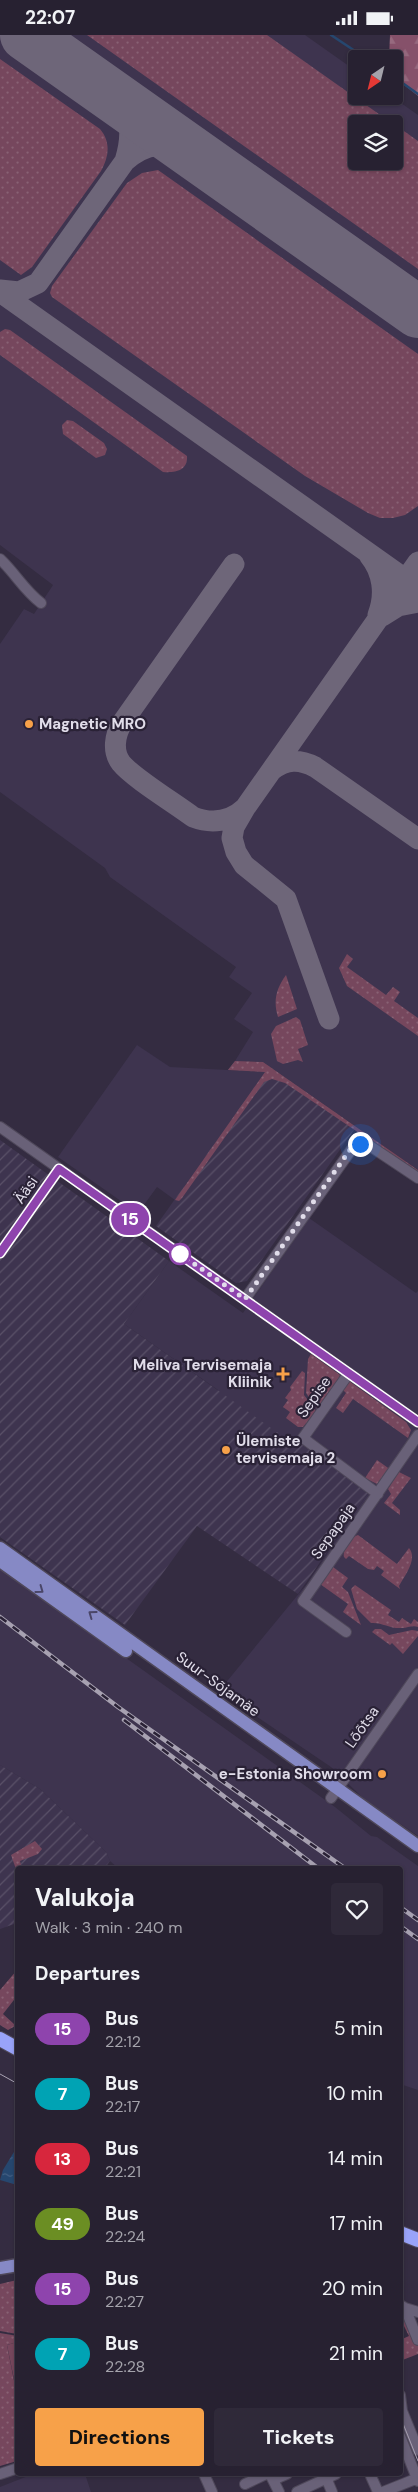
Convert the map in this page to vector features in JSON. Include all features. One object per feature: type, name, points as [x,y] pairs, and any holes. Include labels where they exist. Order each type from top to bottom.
[{"type":"highway","points":[[0,2039],[15,2047]]},
{"type":"highway","points":[[403,2234],[418,2240]]},
{"type":"main road","name":"Suur-Sõjamäe","points":[[0,1548],[129,1647]]},
{"type":"main road","name":"Suur-Sõjamäe","points":[[0,1561],[129,1647],[334,1793],[418,1846]]},
{"type":"main road","points":[[0,2268],[15,2266]]},
{"type":"street","points":[[0,559],[18,578],[22,587],[41,603]]},
{"type":"street","points":[[0,1127],[418,1422]]},
{"type":"street","points":[[245,1299],[354,1146],[367,1144],[418,1179]]},
{"type":"street","name":"Ääsi","points":[[0,1253],[59,1169]]},
{"type":"street","name":"Sepise","points":[[349,1373],[303,1438],[378,1494]]},
{"type":"street","name":"Sepapaja","points":[[346,1632],[303,1601],[418,1435]]},
{"type":"street","name":"Lõõtsa","points":[[334,1793],[418,1674]]},
{"type":"street","points":[[403,2307],[418,2312]]},
{"type":"street","points":[[403,2307],[418,2340]]},
{"type":"street","points":[[383,2492],[418,2479],[404,2451],[418,2449],[403,2413]]},
{"type":"street","points":[[0,2474],[15,2469]]},
{"type":"street","points":[[205,2476],[212,2492]]},
{"type":"street","points":[[245,2484],[270,2476],[279,2492]]},
{"type":"street","points":[[298,2492],[329,2476],[332,2492]]},
{"type":"street","points":[[371,2476],[378,2492]]},
{"type":"shaded area","points":[[0,35],[305,35],[348,65],[348,105],[403,104],[418,115],[418,1170],[263,1062],[235,1061],[253,1032],[234,1019],[252,993],[229,977],[236,967],[110,877],[105,868],[0,792],[0,644],[24,609],[34,614],[53,585],[0,545]]},
{"type":"shaded area","points":[[87,35],[267,35],[348,92],[348,105],[366,105],[380,115],[348,115],[348,170],[403,170],[403,130],[418,141],[418,269]]},
{"type":"shaded area","points":[[0,59],[100,129],[106,139],[108,150],[101,171],[32,267],[21,275],[0,260]]},
{"type":"shaded area","points":[[158,170],[418,354],[418,506],[405,515],[393,518],[380,518],[368,513],[305,476],[52,297],[50,293],[52,286],[127,183],[142,173]]},
{"type":"shaded area","points":[[5,329],[10,330],[187,456],[187,461],[183,468],[172,472],[163,472],[0,355],[0,332]]},
{"type":"shaded area","points":[[67,420],[73,421],[104,443],[107,449],[105,455],[96,458],[63,434],[62,425]]},
{"type":"shaded area","points":[[347,954],[353,959],[347,967],[386,995],[393,987],[400,992],[394,1001],[418,1018],[418,1036],[347,986],[339,968]]},
{"type":"shaded area","points":[[286,975],[297,1009],[278,1017],[276,995]]},
{"type":"shaded area","points":[[296,1017],[300,1020],[308,1045],[298,1049],[303,1062],[298,1060],[283,1064],[277,1061],[271,1034],[276,1026]]},
{"type":"shaded area","points":[[137,1045],[170,1067],[266,1072],[175,1200],[157,1187],[138,1213],[58,1157]]},
{"type":"shaded area","points":[[235,1061],[263,1062],[356,1127],[247,1281],[236,1283],[156,1226],[265,1072],[228,1070]]},
{"type":"shaded area","points":[[235,1061],[263,1062],[418,1170],[418,1173],[285,1083],[272,1079],[264,1082],[182,1198],[179,1201],[175,1200],[265,1072],[228,1070]]},
{"type":"shaded area","points":[[0,1140],[169,1261],[124,1324],[281,1435],[301,1444],[368,1493],[298,1594],[197,1526],[125,1625],[0,1537]]},
{"type":"shaded area","points":[[309,1218],[416,1293],[418,1291],[418,1836],[364,1799],[331,1767],[219,1691],[306,1585],[368,1493],[301,1444],[281,1435],[175,1453],[218,1390],[124,1324],[169,1261],[243,1313]]},
{"type":"shaded area","points":[[311,1354],[340,1375],[334,1388],[332,1388],[317,1409],[306,1393],[308,1359]]},
{"type":"shaded area","points":[[302,1371],[305,1373],[304,1395],[316,1411],[303,1427],[298,1427],[286,1418],[290,1412],[283,1407],[288,1400],[285,1398],[291,1390],[290,1387]]},
{"type":"shaded area","points":[[349,1381],[406,1422],[411,1430],[408,1438],[353,1399],[343,1413],[336,1408],[346,1393],[342,1389]]},
{"type":"shaded area","points":[[377,1460],[391,1470],[377,1484],[365,1478]]},
{"type":"shaded area","points":[[399,1472],[411,1478],[392,1503],[400,1510],[400,1515],[384,1503],[391,1494],[388,1489]]},
{"type":"shaded area","points":[[358,1535],[397,1564],[409,1548],[412,1557],[411,1562],[399,1586],[400,1589],[381,1575],[384,1571],[377,1566],[374,1570],[368,1569],[349,1556],[346,1559],[344,1557],[344,1551],[348,1544]]},
{"type":"shaded area","points":[[333,1567],[348,1578],[342,1587],[348,1592],[361,1625],[343,1612],[348,1604],[320,1584]]},
{"type":"shaded area","points":[[0,1568],[335,1807],[371,1836],[377,1837],[418,1866],[418,2090],[403,2085],[403,1866],[116,1866],[110,1861],[106,1852],[40,1789],[0,1765]]},
{"type":"shaded area","points":[[355,1585],[391,1610],[388,1615],[399,1622],[402,1618],[411,1624],[414,1619],[418,1622],[418,1627],[398,1628],[371,1623],[357,1609],[351,1589]]},
{"type":"shaded area","points":[[375,1629],[381,1629],[389,1635],[412,1630],[418,1631],[418,1636],[403,1654],[392,1643],[390,1645],[372,1632]]},
{"type":"shaded area","points":[[0,1765],[40,1789],[106,1852],[110,1861],[106,1866],[15,1866],[15,1924],[0,1929]]},
{"type":"shaded area","points":[[35,1841],[42,1849],[38,1854],[20,1861],[21,1866],[15,1866],[11,1855]]},
{"type":"shaded area","points":[[15,1972],[15,1999],[3,2014],[15,2023],[15,2026],[8,2030],[0,2025],[0,1990]]},
{"type":"shaded area","points":[[15,2281],[15,2334],[0,2331],[0,2284]]},
{"type":"shaded area","points":[[407,2316],[418,2343],[418,2354],[403,2360],[403,2339],[409,2336],[403,2324],[403,2317]]},
{"type":"shaded area","points":[[0,2333],[15,2336],[15,2343],[7,2345],[15,2386],[15,2462],[0,2466]]},
{"type":"shaded area","points":[[15,2343],[15,2384],[7,2345]]},
{"type":"shaded area","points":[[28,2476],[86,2476],[91,2492],[0,2492],[0,2487]]},
{"type":"green space","points":[[390,35],[418,35],[418,96],[403,84],[403,50],[389,50]]},
{"type":"water","points":[[15,2150],[15,2184],[0,2180],[3,2170]]},
{"type":"waterway","points":[[331,35],[354,50]]},
{"type":"waterway","points":[[403,83],[418,94]]},
{"type":"taxiway","points":[[116,99],[126,113],[130,128],[125,161]]},
{"type":"taxiway","points":[[0,290],[19,292],[38,283],[125,161],[133,155],[149,147],[164,145],[191,152]]},
{"type":"taxiway","points":[[0,292],[418,588]]},
{"type":"taxiway","points":[[369,555],[374,562],[382,583],[382,599],[378,615]]},
{"type":"taxiway","points":[[234,564],[122,723],[115,743],[118,758],[127,769],[193,817],[207,821],[227,819],[245,808],[418,562]]},
{"type":"taxiway","points":[[382,616],[398,606],[418,602]]},
{"type":"taxiway","points":[[272,770],[277,766],[293,761],[315,767],[418,839]]},
{"type":"taxiway","points":[[245,808],[234,827],[232,838],[236,852],[244,865],[286,899],[329,1019]]},
{"type":"runway","points":[[26,35],[418,312]]},
{"type":"tram line","points":[[0,2074],[15,2082]]},
{"type":"tram line","points":[[403,2424],[418,2461]]},
{"type":"railway","points":[[0,1617],[118,1707],[342,1866]]},
{"type":"railway","points":[[124,1720],[315,1866]]},
{"type":"railway","points":[[403,1909],[418,1920]]},
{"type":"railway","points":[[403,1928],[418,1939]]},
{"type":"bus line","name":"15","points":[[0,1253],[59,1169],[418,1422]]},
{"type":"place","name":"Magnetic MRO","points":[[29,724]]},
{"type":"place","name":"Meliva Tervisemaja Kliinik","points":[[283,1374]]},
{"type":"place","name":"Ülemiste tervisemaja 2","points":[[226,1450]]},
{"type":"place","name":"e-Estonia Showroom","points":[[382,1774]]},
{"type":"route","points":[[180,1254],[245,1299],[352,1147],[360,1144]]}]
